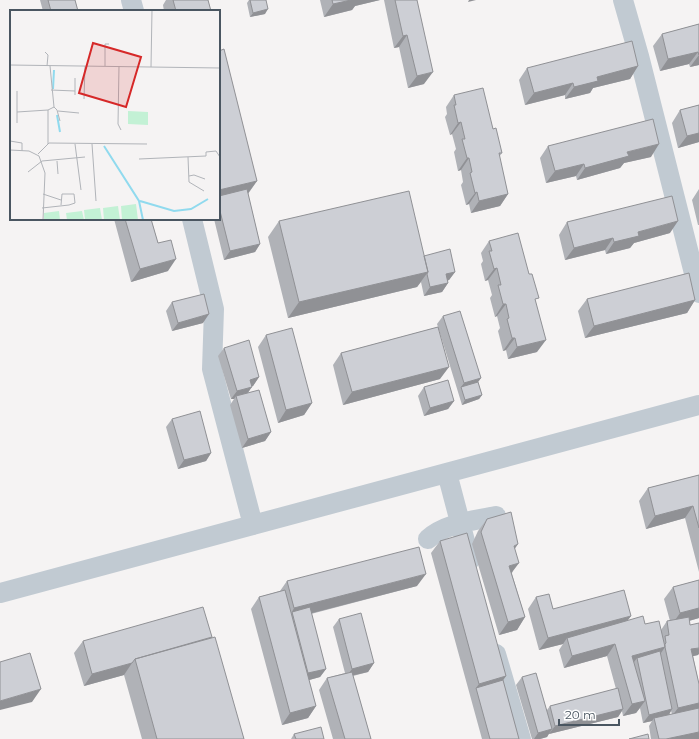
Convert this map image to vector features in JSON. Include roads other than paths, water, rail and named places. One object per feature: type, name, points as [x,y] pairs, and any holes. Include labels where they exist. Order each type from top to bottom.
[{"type":"street","points":[[131,0],[134,10]]},
{"type":"street","points":[[623,0],[639,56],[699,293]]},
{"type":"street","points":[[192,220],[214,309],[212,369],[253,525]]},
{"type":"street","points":[[0,593],[699,405]]},
{"type":"street","points":[[447,473],[475,577]]},
{"type":"street","points":[[428,539],[437,532],[461,524],[496,516]]},
{"type":"street","points":[[492,637],[521,739]]}]
